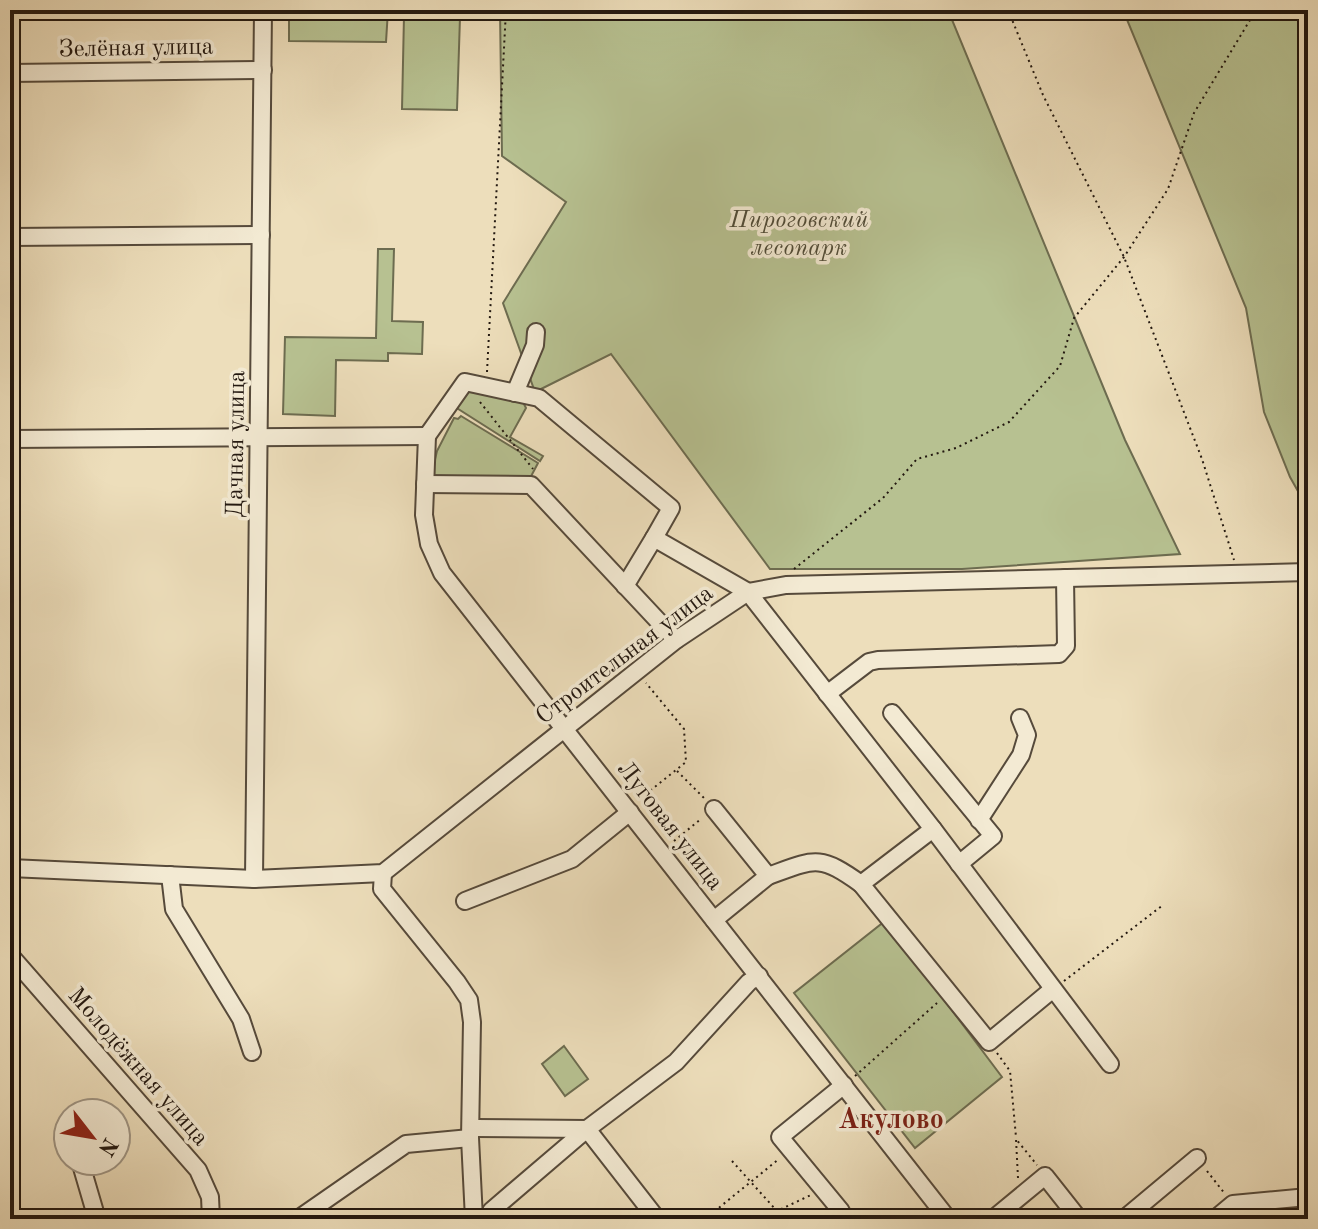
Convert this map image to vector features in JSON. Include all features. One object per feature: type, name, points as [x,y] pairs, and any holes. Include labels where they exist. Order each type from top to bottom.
[{"type":"street","name":"Дачная улица","points":[[254,879],[263,10]]},
{"type":"street","name":"Зелёная улица","points":[[10,73],[263,70]]},
{"type":"street","points":[[10,237],[261,235]]},
{"type":"street","points":[[515,393],[535,345],[536,332]]},
{"type":"street","points":[[10,439],[427,436],[465,382],[539,398],[671,508],[625,586]]},
{"type":"street","name":"Луговая улица","points":[[427,436],[424,515],[429,544],[442,573],[948,1219]]},
{"type":"street","points":[[425,484],[531,485],[676,640]]},
{"type":"street","points":[[654,538],[748,592],[933,829],[1110,1064]]},
{"type":"street","name":"Строительная улица","points":[[383,873],[676,640],[748,592],[786,585],[1308,572]]},
{"type":"street","points":[[827,694],[869,662],[878,660],[1064,652],[1065,578]]},
{"type":"street","points":[[892,713],[993,836],[959,864]]},
{"type":"street","points":[[979,820],[1021,755],[1027,735],[1020,718]]},
{"type":"street","points":[[714,809],[768,876]]},
{"type":"street","points":[[465,901],[572,859],[630,812]]},
{"type":"street","points":[[861,884],[933,829]]},
{"type":"street","points":[[714,920],[768,876],[810,861],[836,866],[861,884],[989,1042],[1053,989]]},
{"type":"street","points":[[959,864],[981,870]]},
{"type":"street","points":[[10,868],[254,879],[383,873],[382,889],[469,1000],[472,1022],[474,1219]]},
{"type":"street","points":[[170,875],[174,909],[241,1019],[252,1052]]},
{"type":"street","name":"Молодёжная улица","points":[[10,955],[198,1170],[210,1197],[211,1219]]},
{"type":"street","points":[[491,1211],[587,1129],[676,1062],[749,982],[759,976]]},
{"type":"street","points":[[841,1211],[780,1137],[844,1085]]},
{"type":"street","points":[[298,1219],[406,1144],[473,1133],[587,1129]]},
{"type":"street","points":[[587,1129],[657,1219]]},
{"type":"street","points":[[1124,1219],[1197,1158]]},
{"type":"street","points":[[993,1219],[1045,1176],[1079,1219]]},
{"type":"street","points":[[85,1177],[97,1219]]},
{"type":"street","points":[[1215,1219],[1233,1204],[1308,1197]]},
{"type":"path","points":[[487,387],[506,10]]},
{"type":"path","points":[[1008,10],[1043,95],[1124,257],[1202,459],[1238,574]]},
{"type":"path","points":[[786,585],[794,569],[883,498],[917,459],[956,448],[1009,422],[1060,366],[1074,318],[1124,257],[1168,189],[1194,113],[1256,10]]},
{"type":"path","points":[[465,382],[538,475],[531,485]]},
{"type":"path","points":[[636,672],[684,729],[686,762],[641,798]]},
{"type":"path","points":[[674,841],[714,809],[677,770]]},
{"type":"path","points":[[1053,989],[1163,905]]},
{"type":"path","points":[[844,1085],[950,992]]},
{"type":"path","points":[[989,1042],[1010,1071],[1018,1198]]},
{"type":"path","points":[[1016,1139],[1045,1176]]},
{"type":"path","points":[[705,1219],[790,1149]]},
{"type":"path","points":[[1197,1158],[1233,1204]]},
{"type":"path","points":[[732,1161],[777,1211]]},
{"type":"path","points":[[740,1219],[777,1211],[823,1190]]},
{"type":"green space","points":[[289,10],[388,10],[386,42],[289,41]]},
{"type":"green space","name":"Пироговский лесопарк","points":[[500,10],[948,10],[1125,440],[1180,554],[962,569],[770,569],[611,354],[535,392],[503,303],[566,202],[502,156]]},
{"type":"green space","points":[[1123,10],[1308,10],[1308,509],[1290,477],[1264,412],[1246,308]]},
{"type":"green space","points":[[404,16],[460,17],[457,110],[402,109]]},
{"type":"green space","points":[[378,249],[394,249],[392,321],[423,322],[422,354],[388,353],[388,361],[336,360],[335,416],[283,414],[285,337],[376,338]]},
{"type":"green space","points":[[467,385],[521,398],[526,408],[510,437],[543,456],[540,461],[452,405]]},
{"type":"green space","points":[[461,416],[538,463],[528,482],[436,477],[432,472],[437,451],[454,418]]},
{"type":"green space","points":[[885,921],[1002,1077],[915,1148],[794,993]]},
{"type":"green space","points":[[564,1046],[588,1079],[565,1096],[542,1064]]},
{"type":"district","name":"Акулово","points":[[891,1118]]}]
